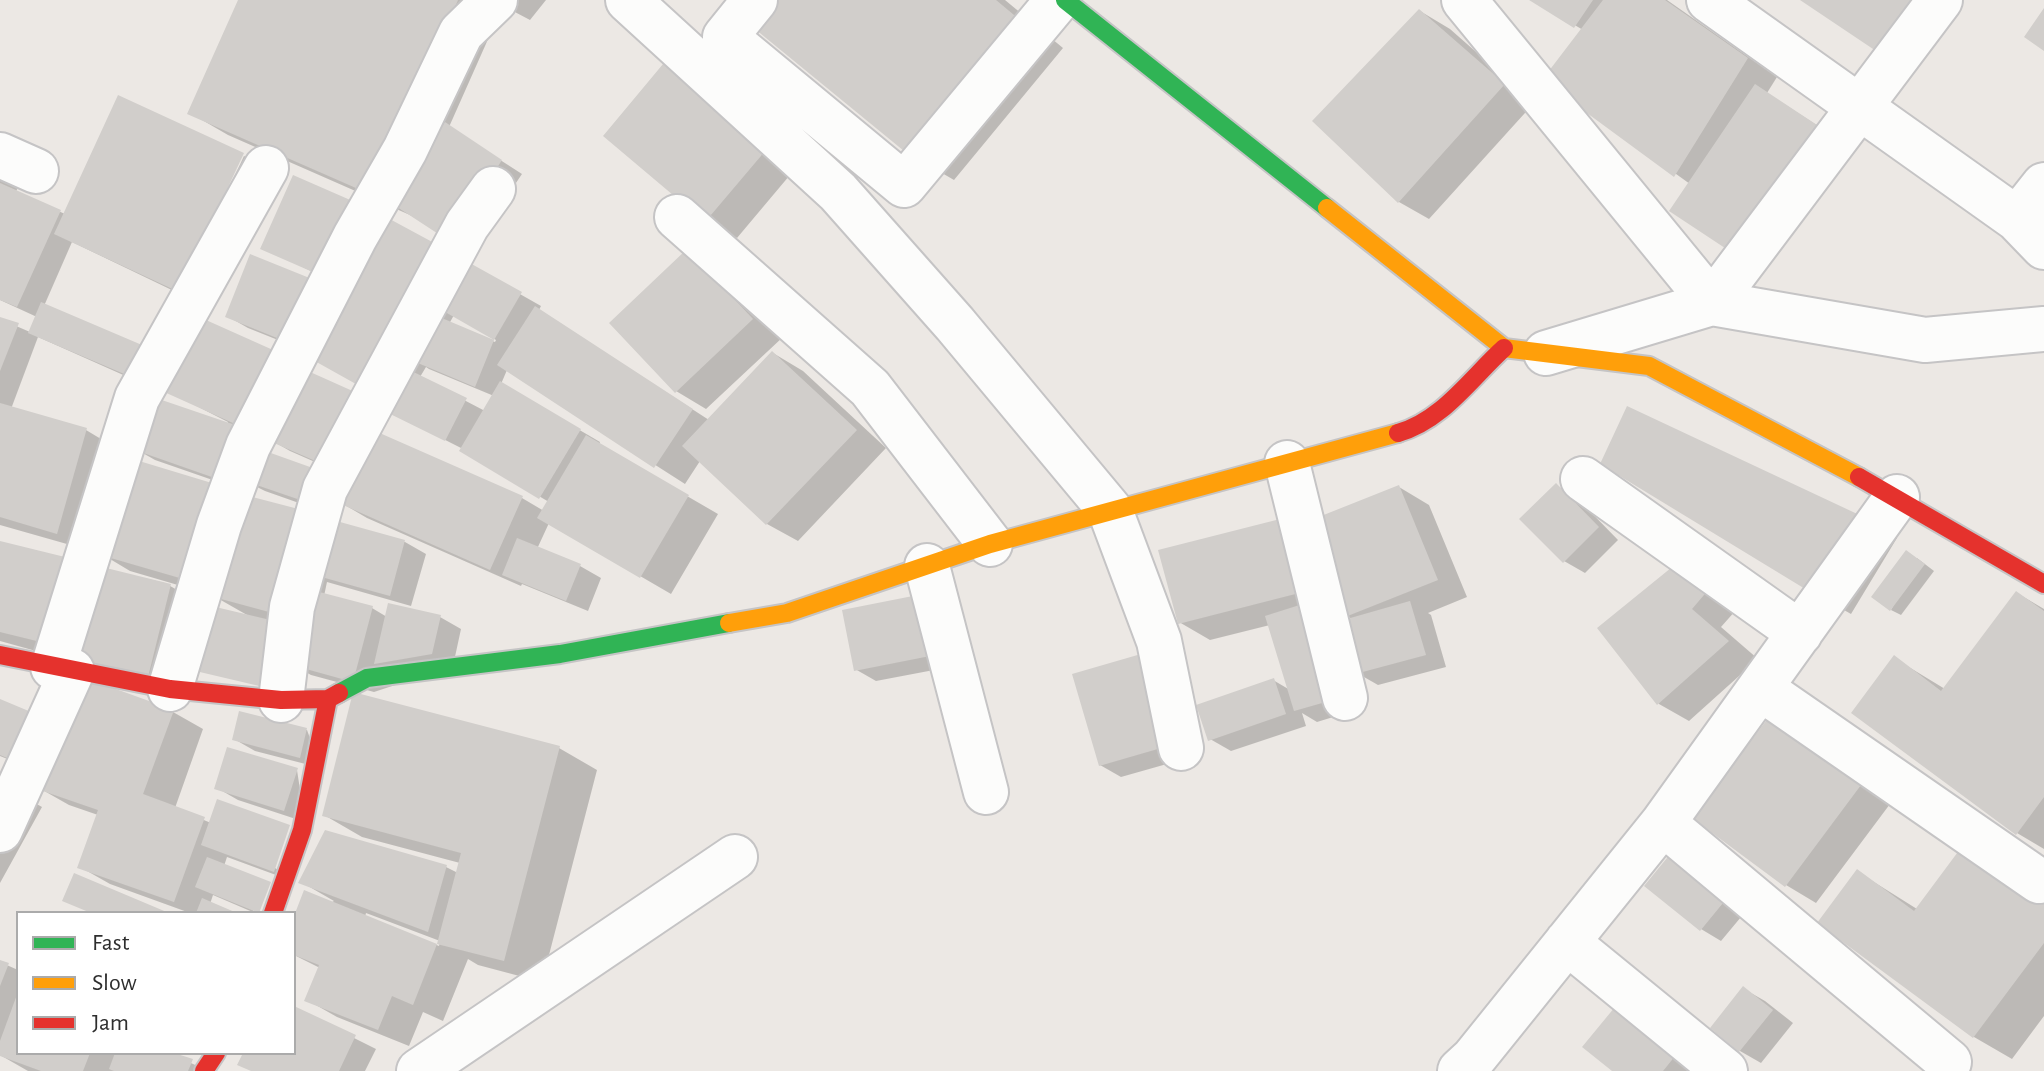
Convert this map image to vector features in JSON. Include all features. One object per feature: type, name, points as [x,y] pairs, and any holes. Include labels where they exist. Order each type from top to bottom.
[{"type":"street","points":[[170,689],[219,525],[248,446],[355,237],[405,150],[461,33],[495,0]]},
{"type":"street","points":[[628,0],[838,192],[955,324],[1110,510],[1159,641],[1181,748]]},
{"type":"street","points":[[755,0],[725,37],[904,185],[1058,0]]},
{"type":"street","points":[[1065,0],[1525,350],[1649,366],[1897,497],[2044,584]]},
{"type":"street","points":[[1464,0],[1712,303]]},
{"type":"street","points":[[1709,0],[1861,107],[2031,233],[2044,185]]},
{"type":"street","points":[[1712,303],[1940,0]]},
{"type":"street","points":[[0,830],[62,669],[137,398],[266,168]]},
{"type":"street","points":[[281,700],[292,607],[325,489],[467,225],[493,189]]},
{"type":"street","points":[[677,217],[870,388],[990,544]]},
{"type":"street","points":[[0,655],[170,689],[281,700],[328,699],[367,678],[560,654],[787,613],[990,544],[1416,428],[1468,386],[1483,367],[1525,350],[1712,303],[1925,340],[2044,329]]},
{"type":"street","points":[[1287,463],[1345,698]]},
{"type":"street","points":[[1583,479],[1800,633]]},
{"type":"street","points":[[1473,1067],[1567,942],[1663,823],[1897,497]]},
{"type":"street","points":[[927,566],[986,792]]},
{"type":"street","points":[[1760,688],[2039,881]]},
{"type":"street","points":[[274,911],[302,830],[328,699]]},
{"type":"street","points":[[1663,823],[1949,1062]]},
{"type":"street","points":[[419,1071],[735,857]]},
{"type":"street","points":[[1567,942],[1725,1071]]},
{"type":"building","points":[[238,0],[458,0],[372,195],[187,114]]},
{"type":"building","points":[[779,0],[996,0],[1026,25],[915,160],[755,29]]},
{"type":"building","points":[[1529,0],[1593,0],[1574,28]]},
{"type":"building","points":[[1603,0],[1665,0],[1748,58],[1674,177],[1542,80]]},
{"type":"building","points":[[1800,0],[1915,0],[1879,53]]},
{"type":"building","points":[[2044,8],[2044,51],[2024,37]]},
{"type":"building","points":[[1419,9],[1505,84],[1398,203],[1312,121]]},
{"type":"building","points":[[663,64],[766,150],[705,222],[603,136]]},
{"type":"building","points":[[1755,84],[1817,125],[1731,252],[1669,211]]},
{"type":"building","points":[[118,95],[244,153],[179,292],[54,234]]},
{"type":"building","points":[[445,122],[502,160],[449,241],[391,203]]},
{"type":"building","points":[[293,175],[364,206],[331,280],[260,249]]},
{"type":"building","points":[[0,183],[61,210],[17,307],[0,300]]},
{"type":"building","points":[[373,210],[449,251],[372,393],[304,355]]},
{"type":"building","points":[[687,249],[753,319],[675,393],[609,323]]},
{"type":"building","points":[[250,254],[312,279],[287,342],[225,317]]},
{"type":"building","points":[[459,257],[522,292],[494,340],[433,305]]},
{"type":"building","points":[[41,302],[149,348],[136,379],[28,333]]},
{"type":"building","points":[[535,306],[693,409],[654,468],[497,365]]},
{"type":"building","points":[[425,311],[494,340],[475,387],[406,358]]},
{"type":"building","points":[[197,316],[282,354],[229,483],[132,449],[150,396],[244,428],[162,391]]},
{"type":"building","points":[[0,317],[19,323],[0,371]]},
{"type":"building","points":[[772,351],[857,430],[766,525],[682,446]]},
{"type":"building","points":[[397,364],[467,398],[445,441],[376,407]]},
{"type":"building","points":[[299,367],[366,397],[334,469],[267,440]]},
{"type":"building","points":[[500,381],[581,429],[539,499],[459,451]]},
{"type":"building","points":[[0,403],[87,428],[57,534],[0,517]]},
{"type":"building","points":[[1627,406],[1868,519],[1820,598],[1600,464]]},
{"type":"building","points":[[366,427],[523,496],[490,570],[334,501]]},
{"type":"building","points":[[586,435],[689,495],[640,578],[537,518]]},
{"type":"building","points":[[254,447],[324,472],[312,504],[242,480]]},
{"type":"building","points":[[126,457],[225,487],[197,583],[97,554]]},
{"type":"building","points":[[1556,483],[1599,527],[1563,563],[1519,519]]},
{"type":"building","points":[[1399,485],[1438,580],[1345,617],[1306,522]]},
{"type":"building","points":[[237,493],[310,512],[284,616],[210,596]]},
{"type":"building","points":[[322,517],[405,540],[390,596],[307,573]]},
{"type":"building","points":[[1288,517],[1307,591],[1178,624],[1158,550]]},
{"type":"building","points":[[517,538],[581,564],[566,601],[502,575]]},
{"type":"building","points":[[0,541],[69,558],[49,644],[0,632]]},
{"type":"building","points":[[1906,550],[1925,564],[1890,611],[1871,597]]},
{"type":"building","points":[[1682,559],[1715,582],[1692,609],[1729,641],[1657,705],[1597,628]]},
{"type":"building","points":[[98,566],[171,584],[148,677],[75,660]]},
{"type":"building","points":[[308,589],[373,606],[353,682],[288,664]]},
{"type":"building","points":[[2016,591],[2044,611],[2044,797],[2016,835],[1851,713],[1894,655],[1941,691]]},
{"type":"building","points":[[923,594],[935,655],[854,671],[842,610]]},
{"type":"building","points":[[1410,601],[1426,655],[1355,674],[1340,621]]},
{"type":"building","points":[[388,603],[441,615],[432,654],[374,664]]},
{"type":"building","points":[[1306,603],[1336,699],[1294,711],[1265,616]]},
{"type":"building","points":[[203,604],[287,624],[272,689],[187,669]]},
{"type":"building","points":[[1141,654],[1168,746],[1099,766],[1072,674]]},
{"type":"building","points":[[77,675],[174,710],[143,794],[205,817],[174,902],[77,868],[98,810],[37,789]]},
{"type":"building","points":[[1274,678],[1286,714],[1208,741],[1196,705]]},
{"type":"building","points":[[353,692],[560,746],[504,961],[437,944],[461,853],[322,816]]},
{"type":"building","points":[[0,699],[43,717],[24,765],[0,755]]},
{"type":"building","points":[[239,711],[307,728],[300,758],[232,740]]},
{"type":"building","points":[[1769,717],[1861,785],[1785,887],[1692,818]]},
{"type":"building","points":[[227,747],[298,768],[284,811],[214,789]]},
{"type":"building","points":[[217,799],[290,825],[274,872],[201,845]]},
{"type":"building","points":[[325,830],[447,865],[428,932],[298,883]]},
{"type":"building","points":[[1969,837],[2044,892],[2044,943],[1973,1038],[1817,923],[1857,869],[1914,911]]},
{"type":"building","points":[[1676,847],[1732,892],[1700,931],[1644,886]]},
{"type":"building","points":[[207,857],[271,882],[260,911],[195,887]]},
{"type":"building","points":[[74,873],[164,911],[86,911],[62,901]]},
{"type":"building","points":[[304,890],[437,944],[413,1005],[392,996],[378,1030],[304,1001],[319,965],[296,956],[296,911]]},
{"type":"building","points":[[202,898],[232,911],[197,911]]},
{"type":"building","points":[[0,960],[9,963],[0,986]]},
{"type":"building","points":[[1743,986],[1773,1010],[1739,1052],[1710,1028]]},
{"type":"building","points":[[1624,996],[1684,1045],[1663,1071],[1612,1071],[1582,1047]]},
{"type":"building","points":[[16,997],[16,1055],[89,1055],[83,1071],[41,1071],[0,1056],[0,1041]]},
{"type":"building","points":[[296,1007],[356,1035],[339,1071],[251,1071],[237,1065],[242,1055],[296,1055]]},
{"type":"building","points":[[114,1055],[180,1055],[193,1059],[188,1071],[109,1069]]},
{"type":"traffic: fast","points":[[1065,0],[1327,208]]},
{"type":"traffic: fast","points":[[339,693],[367,678],[560,654],[729,623]]},
{"type":"traffic: slow","points":[[1327,208],[1504,348],[1649,366],[1859,477]]},
{"type":"traffic: slow","points":[[729,623],[787,613],[990,544],[1398,433]]},
{"type":"traffic: jam","points":[[1398,433],[1442,409],[1504,348]]},
{"type":"traffic: jam","points":[[1859,477],[2044,584]]},
{"type":"traffic: jam","points":[[0,655],[170,689],[281,700],[328,699],[339,693]]},
{"type":"traffic: jam","points":[[274,911],[302,830],[328,699]]},
{"type":"traffic: jam","points":[[204,1071],[215,1055]]}]
